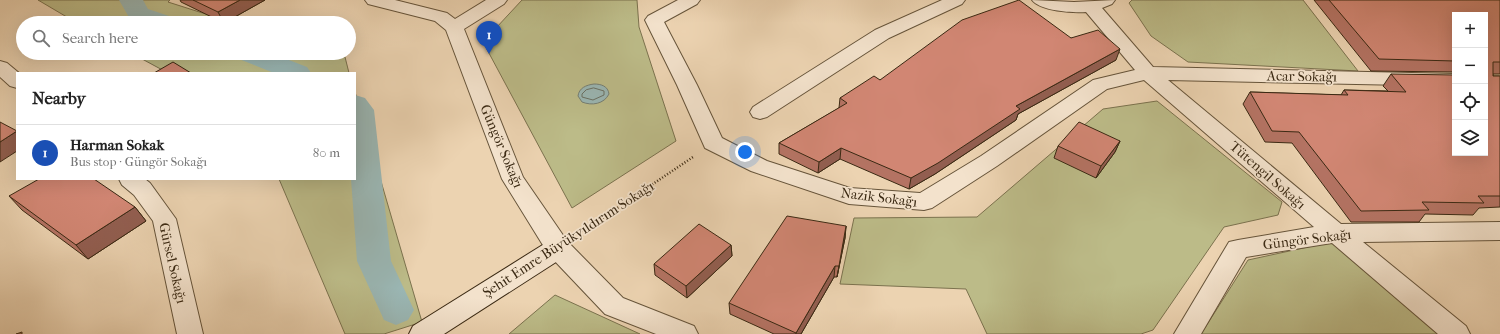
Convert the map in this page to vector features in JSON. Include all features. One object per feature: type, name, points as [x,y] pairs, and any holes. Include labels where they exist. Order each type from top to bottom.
[{"type":"street","points":[[374,0],[441,17],[454,27],[498,0]]},
{"type":"street","points":[[656,0],[654,20],[714,143]]},
{"type":"street","points":[[654,20],[691,0]]},
{"type":"street","points":[[760,112],[882,34],[956,0]]},
{"type":"street","name":"Tütengil Sokağı","points":[[1041,0],[1064,6],[1098,3],[1148,73],[1457,334]]},
{"type":"street","name":"Güngör Sokağı","points":[[454,27],[513,179],[558,248],[614,306],[685,334]]},
{"type":"street","points":[[0,67],[16,81]]},
{"type":"street","name":"Acar Sokağı","points":[[1148,73],[1452,80]]},
{"type":"street","name":"Nazik Sokağı","points":[[714,143],[759,166],[849,196],[924,202],[989,161],[1100,84],[1148,73]]},
{"type":"street","name":"Gürsel Sokağı","points":[[131,180],[142,189],[164,219],[190,334]]},
{"type":"street","name":"Güngör Sokağı","points":[[1187,334],[1238,249],[1336,233],[1500,231]]},
{"type":"street","name":"Şehit Emre Büyükyıldırım Sokağı","points":[[422,334],[558,248]]},
{"type":"path","name":"Şehit Emre Büyükyıldırım Sokağı","points":[[558,248],[714,143]]},
{"type":"shaded area","points":[[38,0],[170,0],[168,2],[212,16],[65,16]]},
{"type":"shaded area","points":[[522,0],[637,0],[639,27],[676,141],[572,208],[483,42]]},
{"type":"shaded area","points":[[1132,0],[1303,0],[1358,71],[1188,62],[1151,36],[1129,3]]},
{"type":"shaded area","points":[[144,60],[346,60],[349,72],[166,72]]},
{"type":"shaded area","points":[[356,95],[422,322],[384,334],[345,334],[279,180],[356,180]]},
{"type":"shaded area","points":[[1157,101],[1282,202],[1278,215],[1224,227],[1153,330],[1141,334],[987,334],[966,289],[840,284],[854,218],[977,217],[1103,109]]},
{"type":"shaded area","points":[[1331,242],[1437,332],[1437,334],[1201,334],[1248,260]]},
{"type":"shaded area","points":[[555,295],[640,334],[509,334]]},
{"type":"water","points":[[594,84],[606,87],[609,94],[607,97],[601,102],[594,104],[582,102],[578,96],[581,89]]},
{"type":"building","points":[[193,0],[240,0],[218,12]]},
{"type":"building","points":[[1019,0],[1071,38],[1098,30],[1120,49],[1016,106],[1020,109],[938,163],[911,178],[841,148],[819,162],[779,143],[847,103],[840,98],[874,76],[880,80],[962,20]]},
{"type":"building","points":[[1329,0],[1500,0],[1500,62],[1493,62],[1493,76],[1500,76],[1500,196],[1478,196],[1484,203],[1422,202],[1429,210],[1361,211],[1299,132],[1272,131],[1250,92],[1348,95],[1344,90],[1406,92],[1391,74],[1452,75],[1452,156],[1488,156],[1488,12],[1452,12],[1452,61],[1379,59]]},
{"type":"building","points":[[173,62],[189,72],[156,72]]},
{"type":"building","points":[[0,122],[16,132],[0,142]]},
{"type":"building","points":[[1079,122],[1120,141],[1101,166],[1058,146]]},
{"type":"building","points":[[37,180],[95,180],[135,207],[76,245],[9,196]]},
{"type":"building","points":[[787,216],[846,226],[839,266],[835,266],[796,333],[729,303]]},
{"type":"building","points":[[699,224],[731,245],[686,286],[654,264]]},
{"type":"waterway","points":[[131,0],[139,14],[145,16]]},
{"type":"waterway","points":[[266,60],[296,72]]},
{"type":"waterway","points":[[356,105],[360,110],[374,261],[396,310]]},
{"type":"place","name":"Harman Sokak","points":[[489,54]]}]
